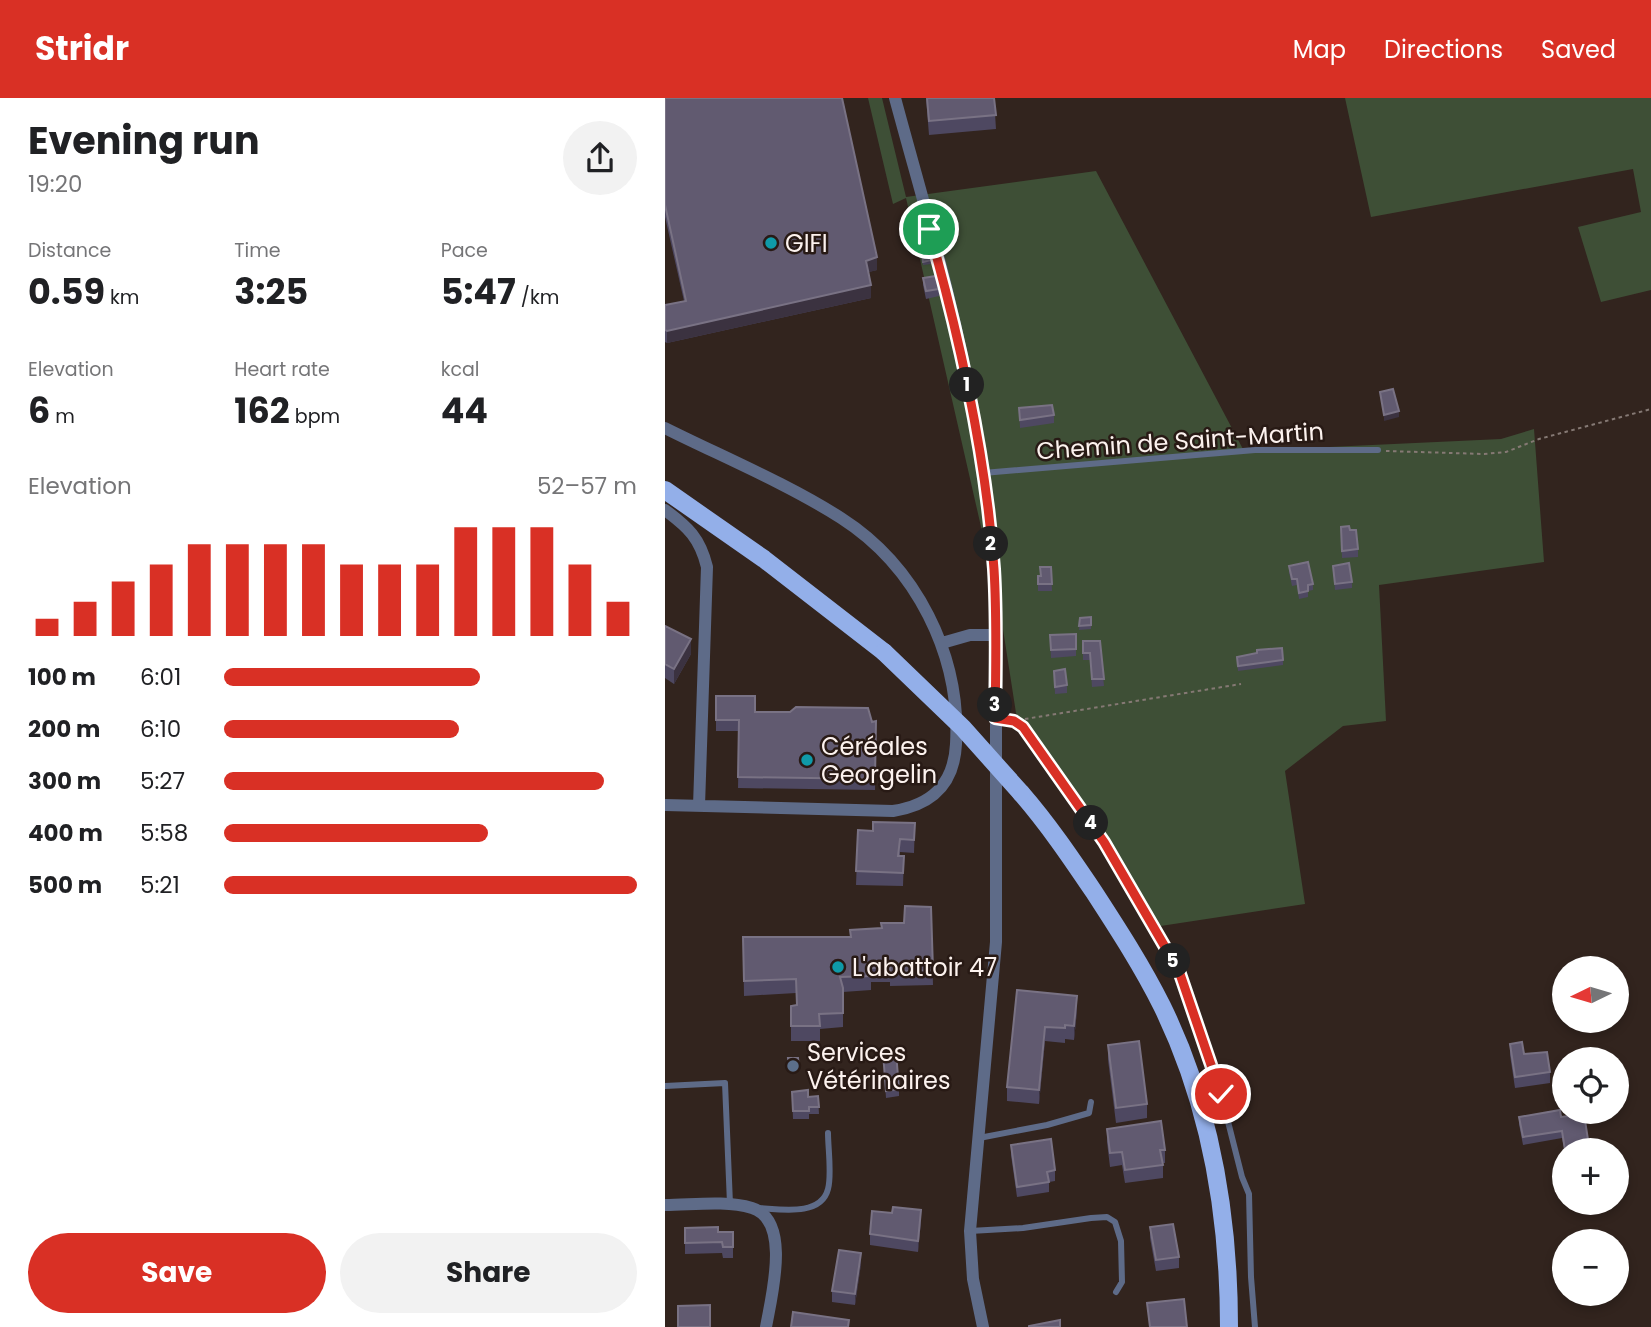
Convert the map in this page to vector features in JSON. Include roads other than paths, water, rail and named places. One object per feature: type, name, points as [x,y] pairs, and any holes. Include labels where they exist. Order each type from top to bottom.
[{"type":"main road","points":[[665,490],[764,559],[884,652],[963,728],[1021,793],[1063,847],[1130,946],[1163,1008],[1200,1105],[1221,1194],[1229,1283],[1229,1327]]},
{"type":"street","points":[[895,98],[949,299],[983,473],[994,565],[996,942],[970,1231],[972,1279],[983,1327]]},
{"type":"street","points":[[665,428],[840,517],[868,538],[901,571],[935,626],[941,643],[954,700],[955,755],[950,772],[931,798],[911,808],[893,811],[665,805]]},
{"type":"street","points":[[665,510],[694,535],[702,548],[707,566],[699,806]]},
{"type":"street","points":[[941,643],[970,635],[995,635]]},
{"type":"street","points":[[665,1205],[751,1207],[761,1212],[775,1235],[776,1253],[766,1327]]},
{"type":"lane","name":"Chemin de Saint-Martin","points":[[983,473],[1255,450],[1378,450]]},
{"type":"lane","points":[[995,718],[1014,721],[1023,727],[1104,842],[1179,971],[1217,1083],[1249,1194],[1255,1327]]},
{"type":"lane","points":[[665,1086],[725,1083],[730,1206]]},
{"type":"lane","points":[[977,1138],[1047,1125],[1089,1113],[1091,1102]]},
{"type":"lane","points":[[751,1207],[796,1210],[815,1205],[823,1199],[829,1189],[828,1133]]},
{"type":"lane","points":[[970,1231],[1023,1228],[1107,1217],[1115,1222],[1121,1241],[1122,1282],[1116,1292]]},
{"type":"place","name":"GIFI","points":[[771,243]]},
{"type":"place","name":"Céréales Georgelin","points":[[807,760]]},
{"type":"place","name":"L'abattoir 47","points":[[838,967]]},
{"type":"place","name":"Services Vétérinaires","points":[[793,1066]]}]
